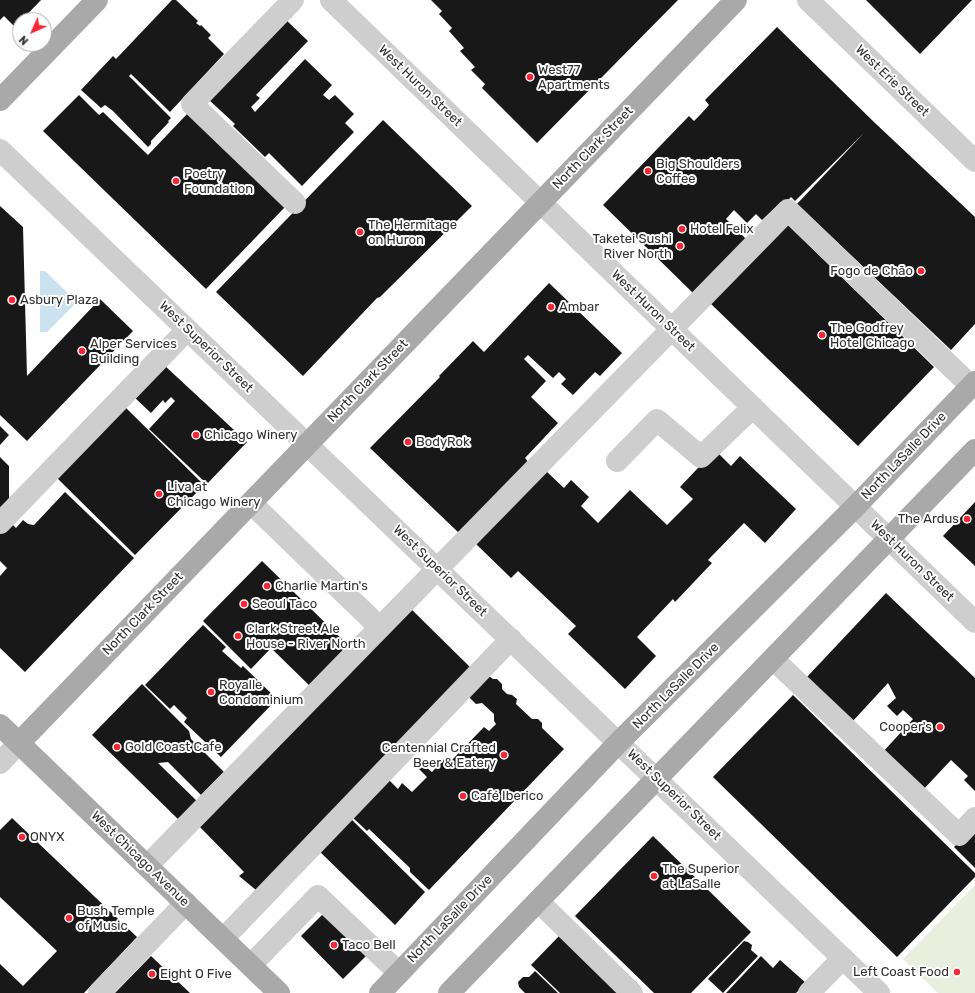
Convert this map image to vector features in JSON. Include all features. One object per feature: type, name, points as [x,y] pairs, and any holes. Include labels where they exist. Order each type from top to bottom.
[{"type":"main road","points":[[0,100],[97,0]]},
{"type":"main road","name":"North Clark Street","points":[[19,743],[736,0]]},
{"type":"main road","name":"North LaSalle Drive","points":[[380,993],[619,742],[855,507],[973,384]]},
{"type":"main road","points":[[448,993],[975,450]]},
{"type":"main road","name":"West Chicago Avenue","points":[[0,724],[279,993]]},
{"type":"street","points":[[293,0],[192,104],[294,203]]},
{"type":"street","name":"West Erie Street","points":[[808,0],[975,161]]},
{"type":"street","name":"West Huron Street","points":[[341,3],[541,203],[975,622]]},
{"type":"street","name":"West Superior Street","points":[[0,150],[511,638],[879,993]]},
{"type":"street","points":[[147,866],[788,210],[973,384]]},
{"type":"street","points":[[0,523],[187,330]]},
{"type":"street","points":[[617,461],[657,420],[701,457],[753,408]]},
{"type":"street","points":[[251,503],[372,620]]},
{"type":"street","points":[[223,939],[511,638]]},
{"type":"street","points":[[773,659],[958,836],[975,818]]},
{"type":"street","name":"North Clark Street","points":[[0,763],[19,743]]},
{"type":"street","points":[[251,965],[318,896],[399,973]]},
{"type":"street","points":[[538,901],[632,993]]},
{"type":"street","points":[[99,993],[186,903]]},
{"type":"street","points":[[809,993],[843,958]]},
{"type":"green space","points":[[975,885],[975,993],[938,993],[903,959]]},
{"type":"water","points":[[40,271],[45,271],[77,302],[47,332],[40,332]]},
{"type":"building","points":[[0,0],[41,0],[29,12],[12,12],[12,24],[4,16],[0,20]]},
{"type":"building","points":[[172,0],[176,0],[198,21],[196,23],[200,26],[201,25],[211,35],[208,38],[224,54],[170,112],[131,74],[129,76],[171,118],[151,141],[151,144],[148,147],[113,111],[105,105],[101,108],[81,90],[113,56],[116,59]]},
{"type":"building","name":"West77 Apartments","points":[[431,0],[678,0],[537,143],[482,88],[485,84],[471,70],[475,67],[460,51],[464,48],[449,31],[452,28],[439,14],[442,11]]},
{"type":"building","points":[[866,0],[972,0],[920,54]]},
{"type":"building","points":[[284,18],[308,41],[256,95],[260,98],[251,107],[255,112],[305,59],[332,85],[323,95],[329,100],[335,95],[354,114],[345,123],[354,132],[302,186],[269,153],[265,157],[233,126],[235,124],[208,99]]},
{"type":"building","points":[[777,27],[875,123],[975,217],[975,324],[951,350],[797,204],[864,133],[795,201],[791,197],[786,202],[781,202],[762,220],[756,214],[747,223],[734,210],[726,219],[746,239],[693,293],[603,205],[689,116],[694,121],[700,115],[709,105],[705,100]]},
{"type":"building","name":"Poetry Foundation","points":[[79,95],[99,115],[103,112],[148,155],[188,113],[285,207],[206,289],[43,131]]},
{"type":"building","name":"The Hermitage on Huron","points":[[383,120],[472,206],[380,297],[377,298],[303,376],[216,292]]},
{"type":"building","name":"Alper Services Building","points":[[0,206],[23,227],[27,376],[100,299],[133,331],[27,441],[0,415]]},
{"type":"building","name":"The Godfrey Hotel Chicago","points":[[787,224],[934,367],[858,446],[710,303]]},
{"type":"building","points":[[549,283],[622,353],[600,376],[595,372],[573,395],[561,384],[566,379],[559,372],[553,378],[528,355],[524,359],[546,381],[531,397],[558,423],[525,458],[529,463],[460,534],[370,448],[473,341],[484,352]]},
{"type":"building","points":[[164,365],[247,442],[207,484],[149,429],[175,401],[171,397],[165,403],[163,400],[151,413],[134,397]]},
{"type":"building","points":[[124,406],[204,485],[135,555],[56,477]]},
{"type":"building","points":[[0,426],[9,435],[0,445]]},
{"type":"building","points":[[715,450],[731,466],[740,456],[796,509],[765,543],[744,523],[708,560],[712,563],[675,602],[673,599],[637,637],[656,656],[625,689],[568,634],[576,626],[518,571],[511,578],[476,544],[546,471],[564,488],[571,480],[589,497],[581,506],[598,523],[630,490],[667,525],[693,499],[680,487]]},
{"type":"building","points":[[0,457],[9,466],[9,502],[0,511]]},
{"type":"building","points":[[65,492],[134,558],[25,672],[0,648],[0,576],[7,568],[0,561],[0,533],[11,523],[16,528],[23,520],[28,524],[34,525]]},
{"type":"building","name":"The Ardus","points":[[975,502],[975,566],[943,536]]},
{"type":"building","points":[[262,561],[352,649],[313,689],[271,648],[251,669],[203,621]]},
{"type":"building","points":[[886,593],[975,678],[975,791],[964,780],[968,776],[951,760],[922,791],[882,753],[913,719],[903,710],[897,716],[887,706],[896,698],[888,683],[852,722],[806,678]]},
{"type":"building","points":[[407,605],[471,668],[256,890],[239,876],[244,872],[196,823]]},
{"type":"building","name":"Royalle Condominium","points":[[203,625],[226,647],[222,651],[241,668],[243,666],[277,699],[221,757],[184,722],[187,718],[174,705],[170,709],[145,685]]},
{"type":"building","points":[[489,676],[493,679],[497,679],[502,684],[502,689],[507,694],[512,695],[517,699],[516,704],[532,719],[538,719],[542,723],[542,728],[564,749],[429,890],[410,872],[410,868],[369,829],[367,831],[350,815],[386,777],[398,789],[402,783],[412,792],[427,777],[417,767],[421,763],[432,772],[446,757],[451,761],[484,727],[489,731],[496,724],[494,721],[494,714],[482,703],[476,704],[464,692]]},
{"type":"building","points":[[142,684],[189,731],[191,739],[224,772],[201,795],[168,762],[158,763],[200,804],[182,823],[92,735]]},
{"type":"building","points":[[793,695],[975,873],[975,877],[897,957],[713,777]]},
{"type":"building","points":[[346,814],[425,892],[395,925],[315,847]]},
{"type":"building","name":"Bush Temple of Music","points":[[12,818],[137,937],[84,993],[0,993],[0,964],[23,986],[57,951],[0,897],[0,830]]},
{"type":"building","points":[[975,825],[975,868],[954,847]]},
{"type":"building","name":"The Superior at LaSalle","points":[[653,836],[751,932],[691,993],[654,993],[575,916]]},
{"type":"building","name":"Taco Bell","points":[[325,912],[368,954],[343,979],[301,936]]},
{"type":"building","points":[[560,935],[620,993],[560,993],[531,965]]},
{"type":"building","points":[[744,941],[752,945],[751,950],[758,956],[723,993],[708,979]]},
{"type":"building","name":"Eight O Five","points":[[151,956],[190,993],[115,993]]},
{"type":"building","points":[[761,956],[773,968],[780,960],[806,983],[796,993],[726,993]]},
{"type":"building","points":[[535,971],[558,993],[525,993],[519,987],[518,982],[523,977],[529,977]]},
{"type":"place","name":"West77 Apartments","points":[[530,77]]},
{"type":"place","name":"Big Shoulders Coffee","points":[[648,171]]},
{"type":"place","name":"Poetry Foundation","points":[[176,181]]},
{"type":"place","name":"Hotel Felix","points":[[682,229]]},
{"type":"place","name":"The Hermitage on Huron","points":[[360,232]]},
{"type":"place","name":"Taketei Sushi River North","points":[[680,246]]},
{"type":"place","name":"Fogo de Chão","points":[[921,271]]},
{"type":"place","name":"Asbury Plaza","points":[[12,300]]},
{"type":"place","name":"Ambar","points":[[551,307]]},
{"type":"place","name":"The Godfrey Hotel Chicago","points":[[822,335]]},
{"type":"place","name":"Alper Services Building","points":[[82,351]]},
{"type":"place","name":"Chicago Winery","points":[[196,435]]},
{"type":"place","name":"BodyRok","points":[[408,442]]},
{"type":"place","name":"Liva at Chicago Winery","points":[[159,494]]},
{"type":"place","name":"The Ardus","points":[[967,519]]},
{"type":"place","name":"Charlie Martin's","points":[[267,586]]},
{"type":"place","name":"Seoul Taco","points":[[244,604]]},
{"type":"place","name":"Clark Street Ale House - River North","points":[[238,636]]},
{"type":"place","name":"Royalle Condominium","points":[[211,692]]},
{"type":"place","name":"Cooper's","points":[[940,727]]},
{"type":"place","name":"Gold Coast Cafe","points":[[117,747]]},
{"type":"place","name":"Centennial Crafted Beer & Eatery","points":[[504,755]]},
{"type":"place","name":"Café Iberico","points":[[463,796]]},
{"type":"place","name":"ONYX","points":[[22,837]]},
{"type":"place","name":"The Superior at LaSalle","points":[[654,876]]},
{"type":"place","name":"Bush Temple of Music","points":[[69,918]]},
{"type":"place","name":"Taco Bell","points":[[334,945]]},
{"type":"place","name":"Left Coast Food","points":[[957,972]]},
{"type":"place","name":"Eight O Five","points":[[152,974]]}]
